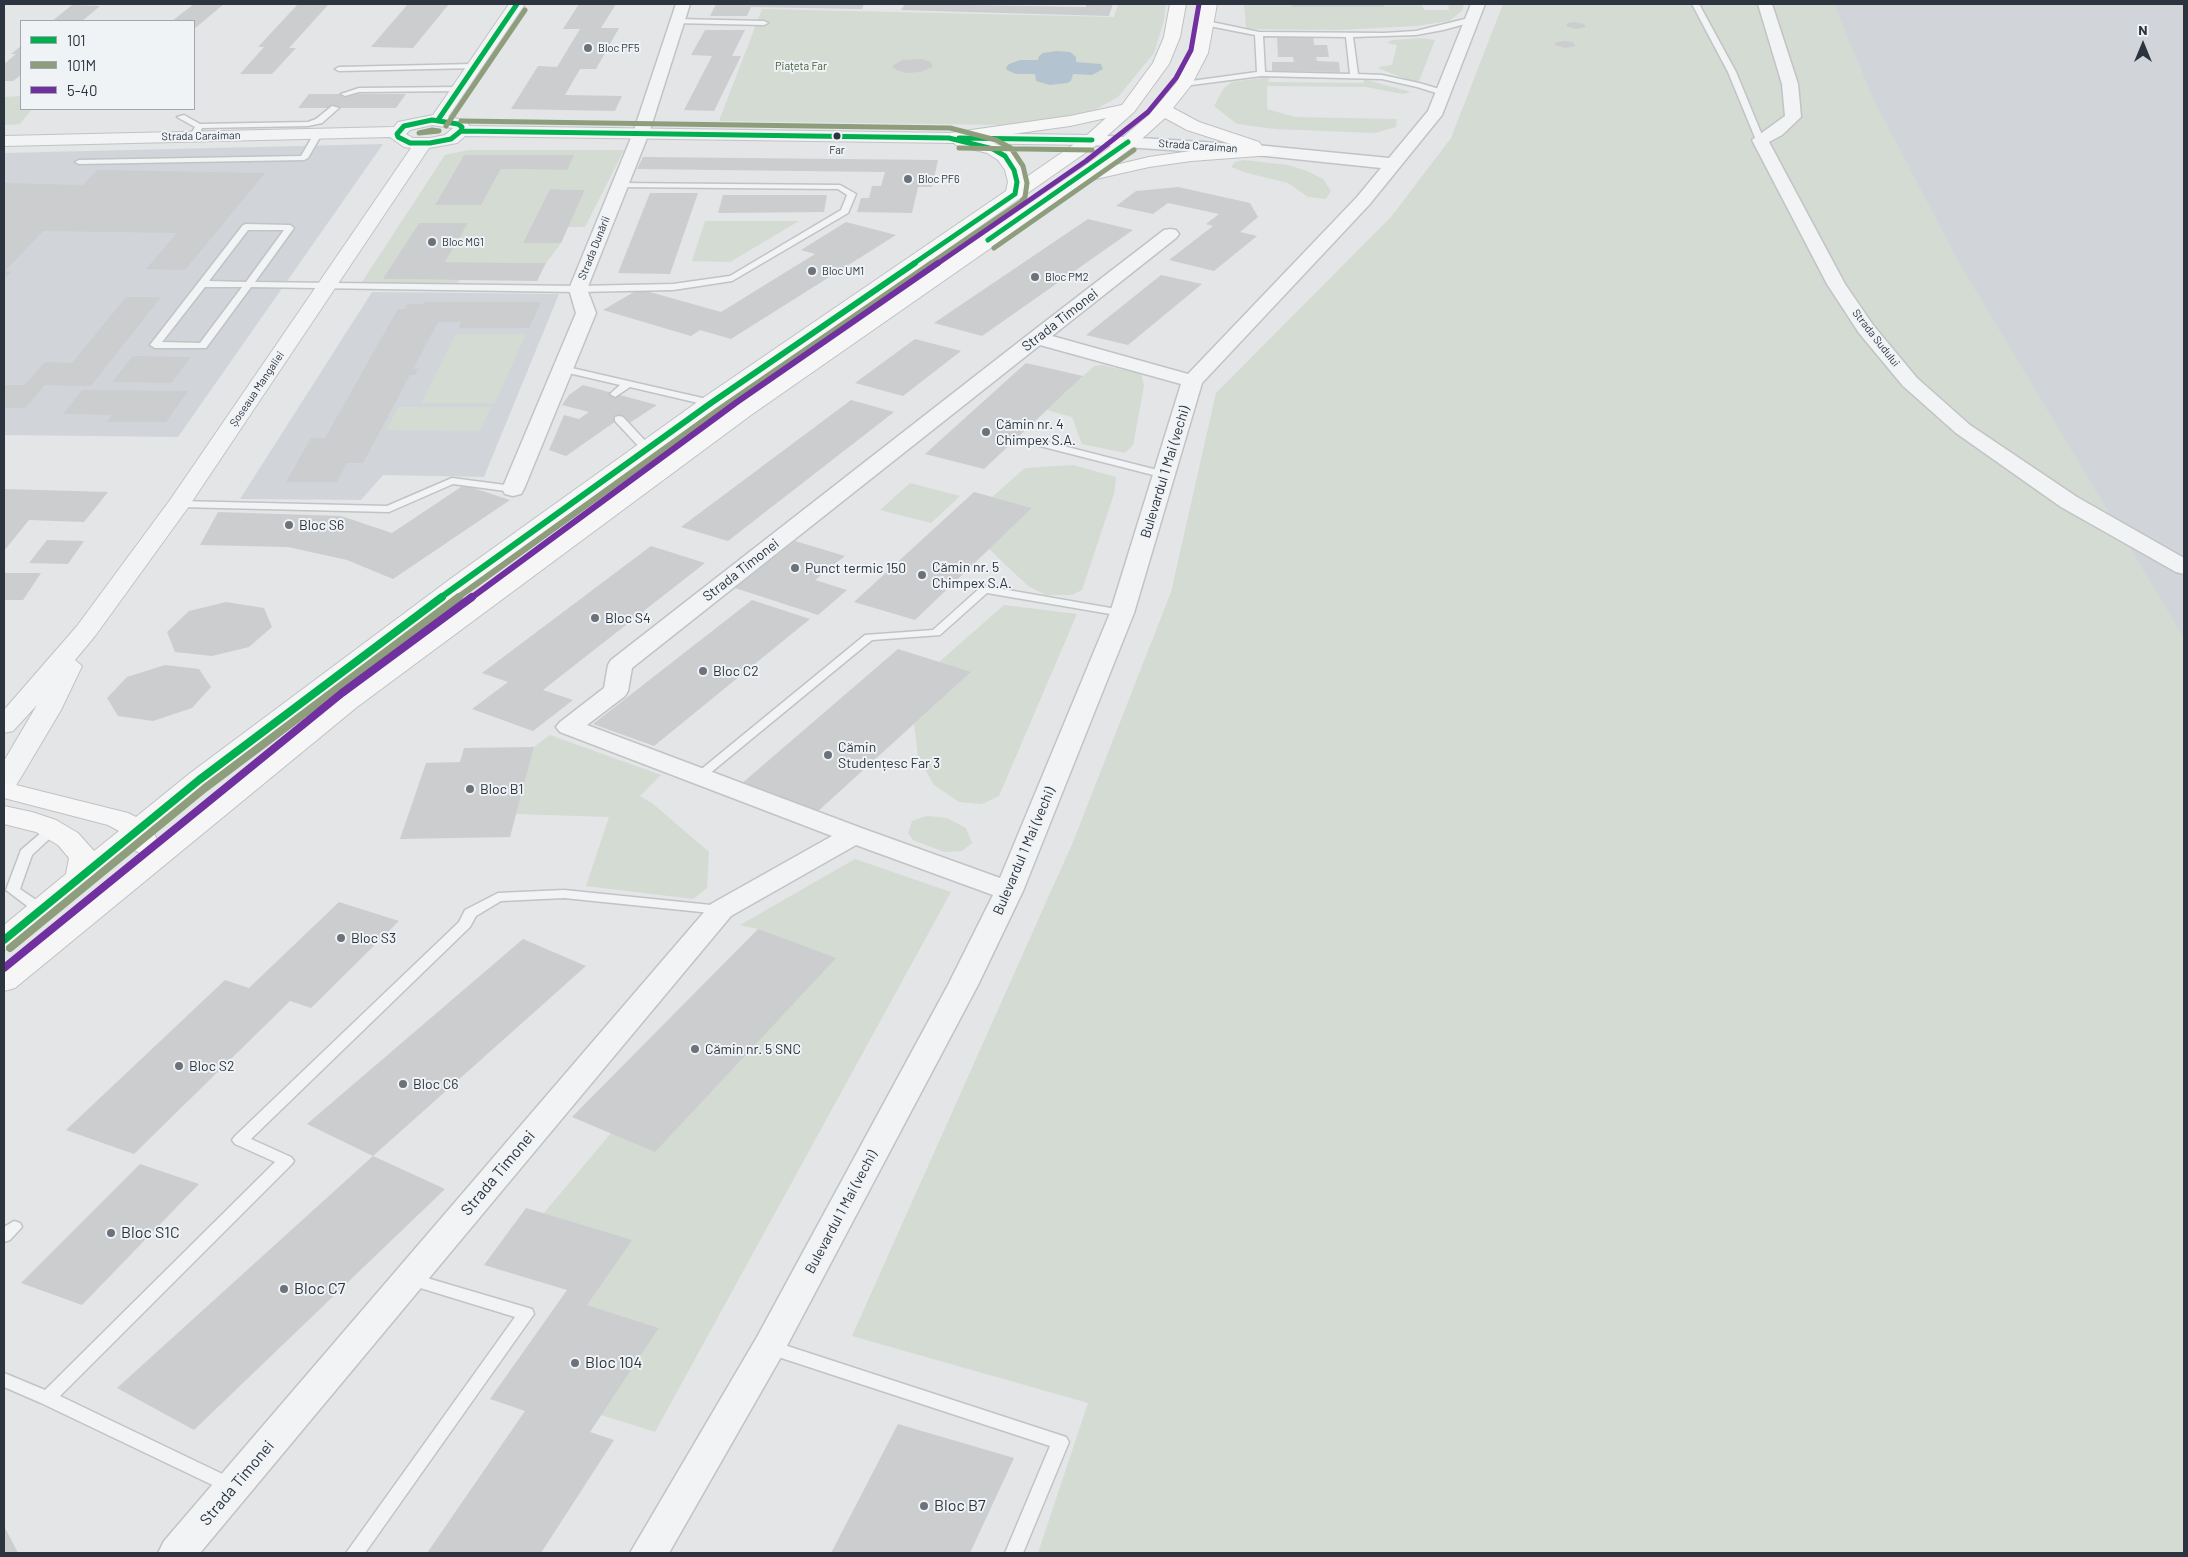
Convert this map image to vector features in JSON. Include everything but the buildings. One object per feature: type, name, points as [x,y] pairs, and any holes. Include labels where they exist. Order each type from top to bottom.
[{"type":"main road","points":[[4,940],[199,780],[462,582],[711,403],[1092,140],[1128,108],[1150,81],[1168,50],[1176,22],[1178,4]]},
{"type":"main road","points":[[14,973],[348,701],[743,410],[1128,142],[1164,110],[1184,84],[1200,53],[1209,4]]},
{"type":"main road","points":[[949,138],[1051,124],[1128,108]]},
{"type":"main road","points":[[1164,110],[1194,126],[1266,150]]},
{"type":"main road","points":[[949,138],[993,149],[1005,156],[1014,170],[1017,182],[1015,194]]},
{"type":"main road","points":[[1076,180],[1149,162],[1191,156],[1266,150]]},
{"type":"main road","points":[[4,790],[118,820],[137,830],[144,839],[141,855],[133,864],[68,918],[14,973]]},
{"type":"main road","points":[[4,815],[22,818],[54,829],[68,839],[82,856],[83,866],[80,876]]},
{"type":"street","points":[[438,120],[517,4]]},
{"type":"street","name":"Strada Dunării","points":[[513,489],[586,313],[578,289],[641,133],[683,4]]},
{"type":"street","points":[[1760,140],[1776,131],[1793,116],[1790,84],[1765,4]]},
{"type":"street","name":"Bulevardul 1 Mai (vechi)","points":[[649,1553],[769,1347],[963,984],[1009,891],[1122,613],[1192,381],[1363,201],[1436,112],[1475,11]]},
{"type":"street","points":[[438,120],[458,124],[462,127],[462,131],[451,139],[423,144],[402,141],[398,138],[398,132],[404,126],[412,123],[438,120]]},
{"type":"street","name":"Strada Caraiman","points":[[4,141],[196,131],[318,134],[398,132]]},
{"type":"street","name":"Strada Caraiman","points":[[462,131],[1092,140],[1266,150],[1394,164]]},
{"type":"street","name":"Strada Sudului","points":[[1760,140],[1836,284],[1866,329],[1910,382],[1963,429],[2069,502],[2184,567]]},
{"type":"street","name":"Șoseaua Mangaliei","points":[[4,725],[86,631],[179,504],[423,144]]},
{"type":"street","name":"Strada Timonei","points":[[1009,891],[854,835],[569,727],[616,691],[620,665],[1170,234]]},
{"type":"street","points":[[1036,338],[1192,381]]},
{"type":"street","name":"Șoseaua Mangaliei","points":[[4,783],[48,710],[86,631]]},
{"type":"street","name":"Strada Timonei","points":[[177,1553],[721,910],[854,835]]},
{"type":"lane","points":[[1695,4],[1732,72],[1760,140]]},
{"type":"lane","points":[[1207,23],[1259,34],[1349,35],[1416,32],[1443,28],[1475,11]]},
{"type":"lane","points":[[677,21],[764,23]]},
{"type":"lane","points":[[1259,34],[1261,74]]},
{"type":"lane","points":[[1349,35],[1354,75]]},
{"type":"lane","points":[[339,69],[473,66]]},
{"type":"lane","points":[[1184,84],[1261,74],[1354,75],[1402,81],[1444,93]]},
{"type":"lane","points":[[345,94],[359,90],[458,89]]},
{"type":"lane","points":[[181,118],[196,131],[308,124],[319,121],[335,108]]},
{"type":"lane","points":[[79,162],[304,158],[318,134]]},
{"type":"lane","points":[[201,284],[578,289],[673,287],[732,278],[845,211],[852,194],[840,187],[620,184]]},
{"type":"lane","points":[[246,227],[290,228],[203,346],[155,345],[201,284],[246,227]]},
{"type":"lane","points":[[563,369],[711,403]]},
{"type":"lane","points":[[615,394],[628,384]]},
{"type":"lane","points":[[619,419],[647,449]]},
{"type":"lane","points":[[1036,442],[1165,475]]},
{"type":"lane","points":[[179,504],[389,509],[452,481],[513,489]]},
{"type":"lane","points":[[698,776],[869,637],[936,634],[985,590],[1122,613]]},
{"type":"lane","points":[[40,909],[13,890],[26,853],[54,829]]},
{"type":"lane","points":[[47,1398],[286,1161],[240,1140],[465,924],[470,913],[498,898],[564,894],[721,910]]},
{"type":"lane","points":[[355,1553],[526,1314],[409,1278]]},
{"type":"lane","points":[[769,1347],[1060,1442],[1014,1553]]},
{"type":"lane","points":[[4,1380],[47,1398],[233,1487]]},
{"type":"shaded area","points":[[1618,4],[2184,4],[2184,1001]]},
{"type":"shaded area","points":[[383,144],[178,437],[4,435],[4,153]]},
{"type":"shaded area","points":[[372,292],[559,294],[484,477],[383,475],[361,500],[240,499]]},
{"type":"green space","name":"Piațeta Far","points":[[1118,4],[1166,4],[1164,20],[1154,53],[1118,97],[1085,115],[1007,125],[719,121],[762,9],[1114,17]]},
{"type":"green space","points":[[1244,4],[1422,4],[1424,10],[1449,10],[1448,4],[1464,4],[1462,11],[1449,21],[1416,26],[1339,30],[1246,29]]},
{"type":"green space","points":[[1503,4],[1834,4],[1873,98],[1958,261],[2184,638],[2184,1553],[1038,1553],[1088,1403],[852,1336],[1073,842],[1171,592],[1216,393],[1391,217],[1451,138]]},
{"type":"green space","points":[[1421,38],[1435,40],[1419,81],[1414,82],[1380,69],[1379,67],[1392,65],[1397,45],[1387,43],[1392,40]]},
{"type":"green space","points":[[1269,77],[1268,82],[1364,83],[1363,79],[1411,92],[1403,94],[1366,87],[1267,86],[1267,109],[1295,117],[1397,119],[1396,127],[1375,133],[1275,129],[1237,124],[1214,106],[1224,88],[1232,82]]},
{"type":"green space","points":[[20,96],[20,110],[31,110],[20,124],[4,125],[4,97]]},
{"type":"green space","points":[[469,150],[624,150],[585,227],[568,227],[585,190],[550,189],[523,243],[561,243],[546,263],[445,262],[467,223],[419,223],[384,279],[460,280],[456,285],[362,282],[445,155]],"holes":[[[464,155],[573,155],[566,170],[501,169],[481,205],[435,205]]]},
{"type":"green space","points":[[1244,160],[1288,165],[1307,171],[1323,179],[1331,191],[1326,199],[1308,197],[1288,183],[1231,167],[1235,162]]},
{"type":"green space","points":[[705,221],[799,221],[730,262],[692,261]]},
{"type":"green space","points":[[456,334],[526,334],[495,403],[421,403]]},
{"type":"green space","points":[[1102,365],[1141,374],[1144,386],[1133,445],[1125,453],[1082,444],[1072,417],[1047,410],[1094,366]]},
{"type":"green space","points":[[398,407],[491,407],[480,431],[386,430]]},
{"type":"green space","points":[[1073,465],[1116,477],[1114,494],[1082,590],[1072,595],[1046,595],[1028,586],[989,549],[1032,508],[992,497],[1025,468]]},
{"type":"green space","points":[[910,483],[960,496],[931,523],[880,510]]},
{"type":"green space","points":[[1004,605],[1077,614],[999,796],[982,804],[959,802],[934,785],[918,757],[914,724],[970,673],[939,662]]},
{"type":"green space","points":[[550,735],[661,775],[640,796],[652,803],[709,852],[707,888],[693,899],[586,886],[609,817],[516,814],[534,747]]},
{"type":"green space","points":[[927,816],[947,818],[966,828],[972,843],[962,851],[944,852],[913,840],[908,833],[912,821]]},
{"type":"green space","points":[[855,859],[951,892],[655,1432],[601,1415],[659,1328],[587,1305],[543,1214],[611,1133],[758,929],[740,925]]},
{"type":"water","points":[[1070,52],[1076,57],[1076,62],[1101,64],[1103,69],[1092,75],[1073,74],[1071,81],[1067,83],[1050,85],[1036,81],[1035,74],[1016,74],[1007,70],[1006,67],[1009,64],[1020,60],[1038,60],[1039,56],[1043,53]]},
{"type":"transit line","name":"101","points":[[438,120],[517,4]]},
{"type":"transit line","name":"5-40","points":[[4,968],[342,693],[737,402],[1086,161],[1122,134],[1148,112],[1176,78],[1191,50],[1199,4]]},
{"type":"transit line","name":"101M","points":[[446,126],[525,10]]},
{"type":"transit line","name":"101","points":[[432,120],[458,124],[462,127],[461,131],[451,139],[430,143],[410,143],[398,137],[397,134],[404,126],[432,120]]},
{"type":"transit line","name":"101M","points":[[10,948],[205,788],[468,590],[717,411],[1021,202],[1025,197],[1027,183],[1023,166],[1011,148],[996,140],[950,128],[461,121]]},
{"type":"transit line","name":"101M","points":[[432,130],[439,131],[419,133],[432,130]]},
{"type":"transit line","name":"101","points":[[4,940],[199,780],[462,582],[711,403],[1015,194],[1017,182],[1014,170],[1005,156],[993,149],[949,138],[461,131]]},
{"type":"transit line","name":"101","points":[[959,138],[1092,140]]},
{"type":"transit line","name":"101","points":[[988,240],[1128,142]]},
{"type":"transit line","name":"101M","points":[[959,148],[1092,150]]},
{"type":"transit line","name":"101M","points":[[994,248],[1134,150]]},
{"type":"place","name":"Bloc PF5","points":[[588,48]]},
{"type":"place","name":"Far","points":[[837,136]]},
{"type":"place","name":"Bloc PF6","points":[[908,179]]},
{"type":"place","name":"Bloc MG1","points":[[432,242]]},
{"type":"place","name":"Bloc UM1","points":[[812,271]]},
{"type":"place","name":"Bloc PM2","points":[[1035,277]]},
{"type":"place","name":"Cămin nr. 4 Chimpex S.A.","points":[[986,432]]},
{"type":"place","name":"Bloc S6","points":[[289,525]]},
{"type":"place","name":"Punct termic 150","points":[[795,568]]},
{"type":"place","name":"Cămin nr. 5 Chimpex S.A.","points":[[922,575]]},
{"type":"place","name":"Bloc S4","points":[[595,618]]},
{"type":"place","name":"Bloc C2","points":[[703,671]]},
{"type":"place","name":"Cămin Studențesc Far 3","points":[[828,755]]},
{"type":"place","name":"Bloc B1","points":[[470,789]]},
{"type":"place","name":"Bloc S3","points":[[341,938]]},
{"type":"place","name":"Cămin nr. 5 SNC","points":[[695,1049]]},
{"type":"place","name":"Bloc S2","points":[[179,1066]]},
{"type":"place","name":"Bloc C6","points":[[403,1084]]},
{"type":"place","name":"Bloc S1C","points":[[111,1233]]},
{"type":"place","name":"Bloc C7","points":[[284,1289]]},
{"type":"place","name":"Bloc 104","points":[[575,1363]]},
{"type":"place","name":"Bloc B7","points":[[924,1506]]}]
